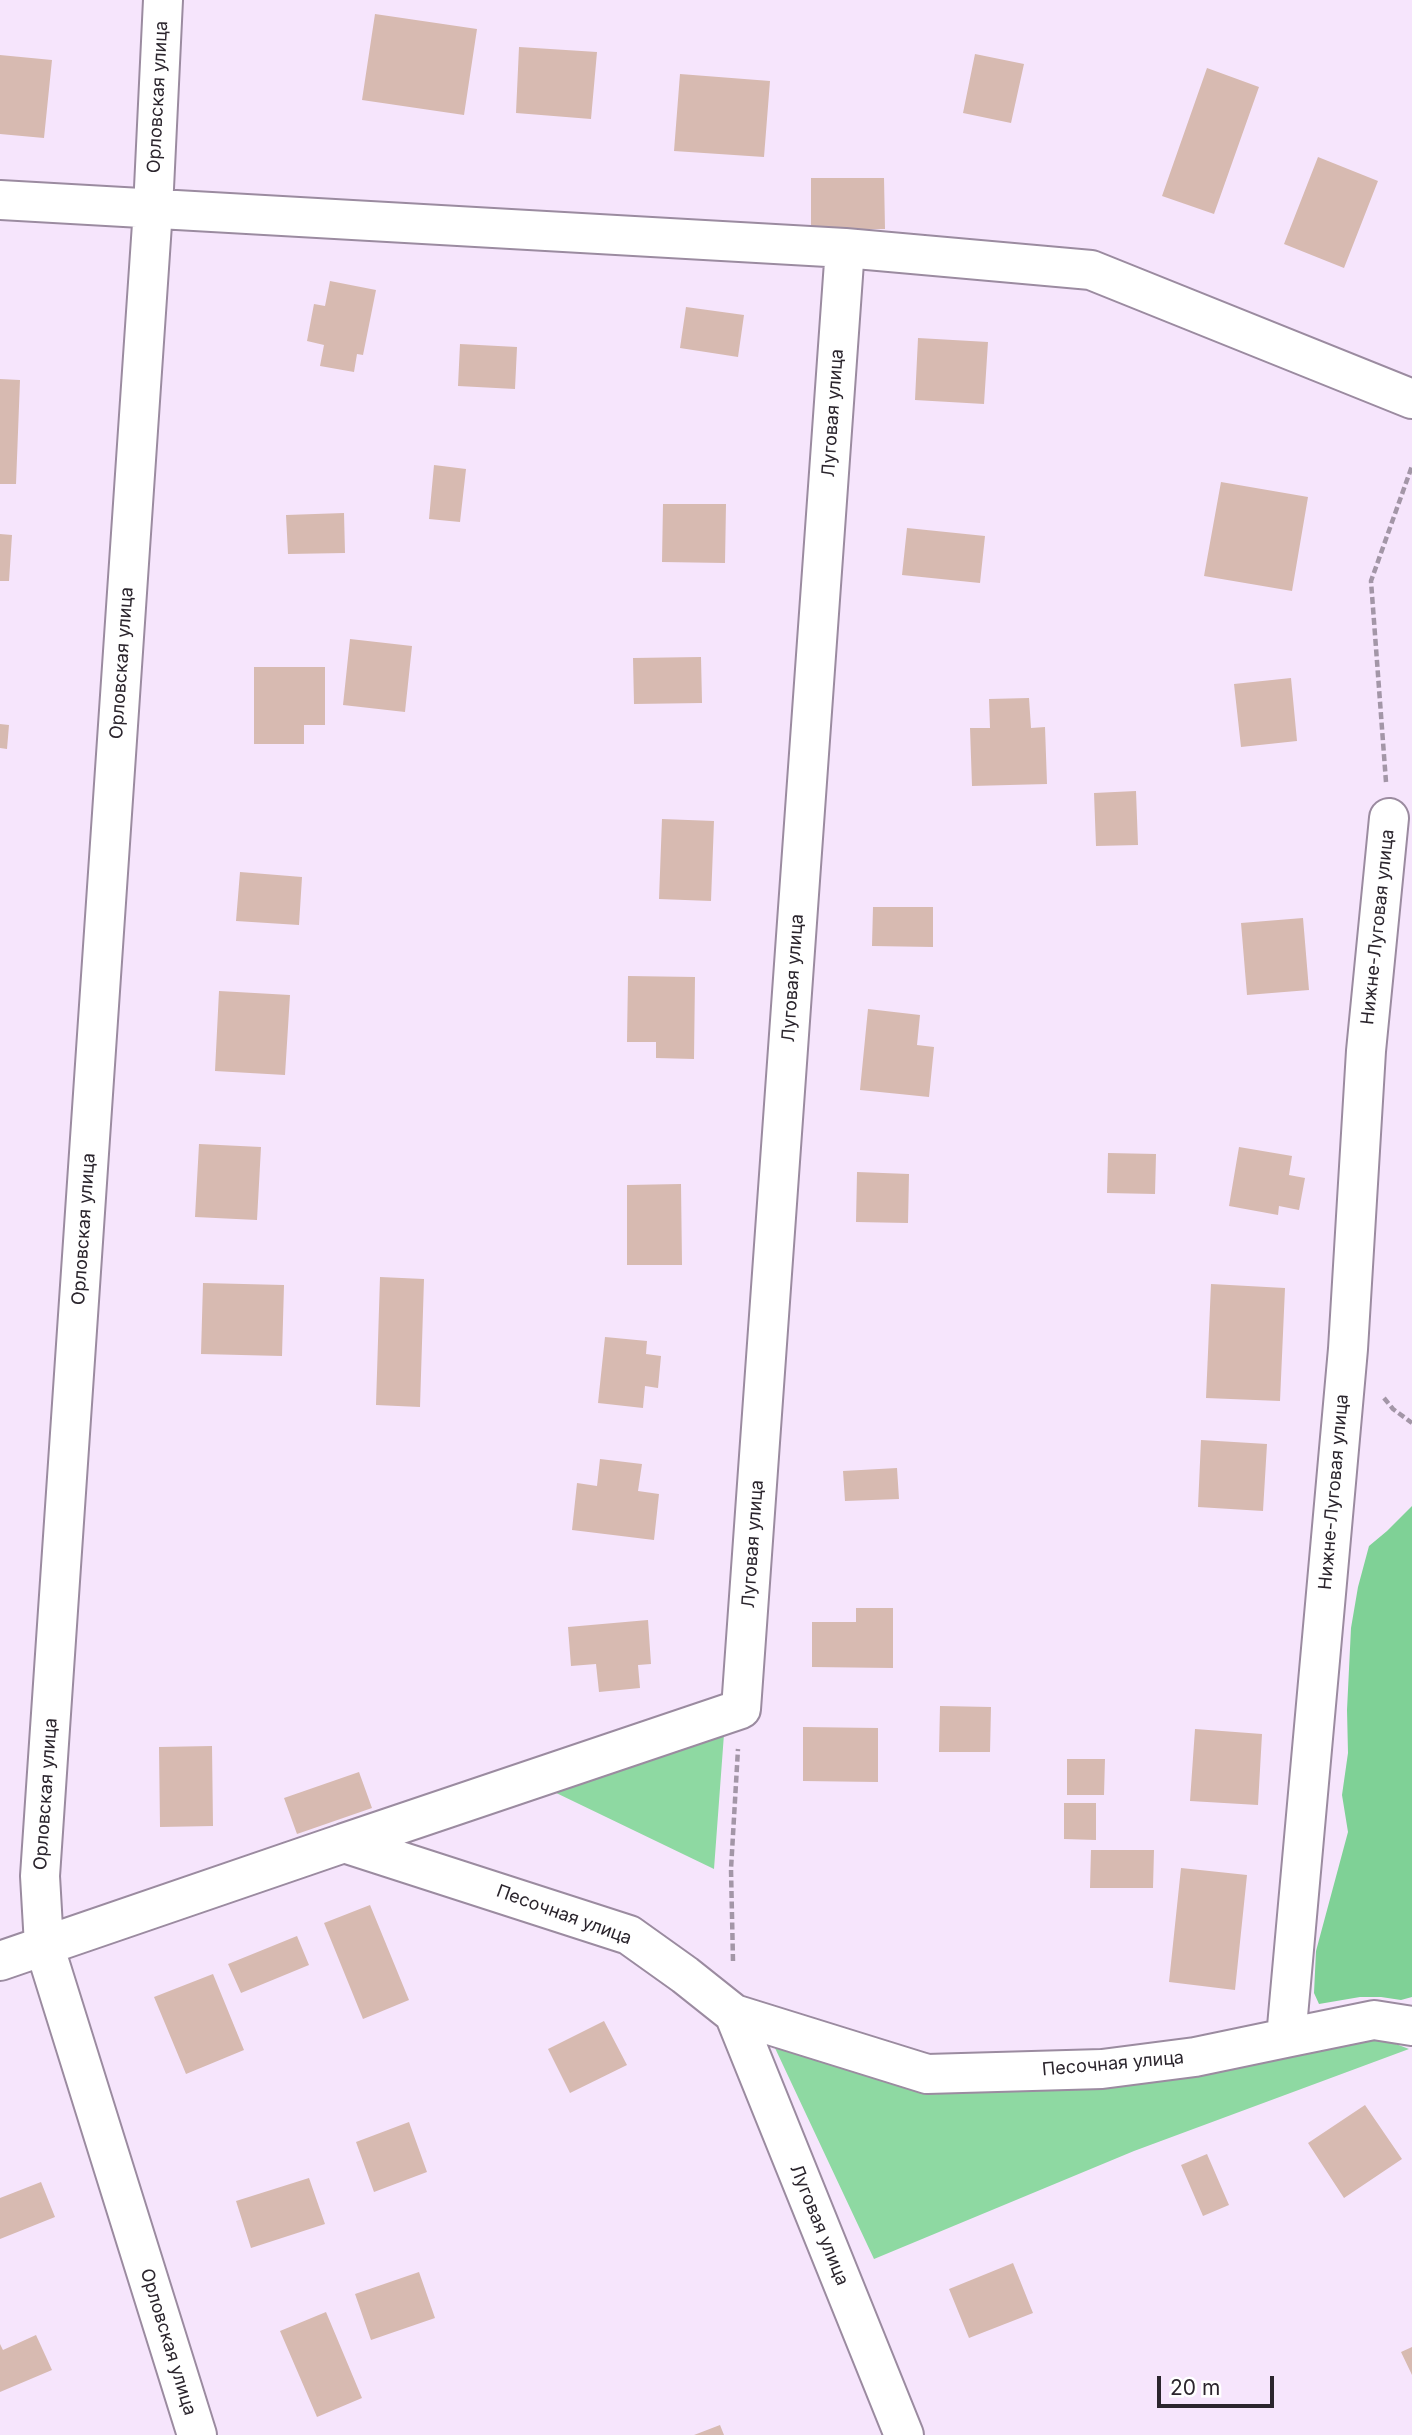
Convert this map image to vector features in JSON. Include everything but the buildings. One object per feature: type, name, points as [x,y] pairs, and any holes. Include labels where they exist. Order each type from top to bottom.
[{"type":"street","name":"Орловская улица","points":[[163,0],[153,209],[40,1876],[44,1945],[197,2435]]},
{"type":"street","points":[[0,200],[845,248],[1091,270],[1412,399]]},
{"type":"street","name":"Луговая улица","points":[[741,1709],[845,248]]},
{"type":"street","name":"Нижне-Луговая улица","points":[[1286,2038],[1348,1349],[1366,1051],[1389,818]]},
{"type":"street","points":[[0,1961],[741,1709]]},
{"type":"street","name":"Песочная улица","points":[[344,1843],[629,1935],[734,2014],[927,2074],[1102,2069],[1195,2057],[1286,2038]]},
{"type":"street","name":"Луговая улица","points":[[734,2014],[904,2435]]},
{"type":"street","points":[[1286,2038],[1374,2020],[1412,2026]]},
{"type":"path","points":[[1389,818],[1371,581],[1412,466]]},
{"type":"path","points":[[734,2014],[731,1869],[741,1709]]},
{"type":"green space","points":[[1412,1506],[1412,1997],[1401,2000],[1360,1997],[1319,2004],[1314,1993],[1316,1951],[1348,1832],[1342,1795],[1348,1753],[1351,1628],[1358,1587],[1369,1546]]},
{"type":"green space","points":[[724,1734],[714,1869],[550,1790]]},
{"type":"green space","points":[[1375,2036],[1409,2049],[1134,2151],[874,2259],[775,2048],[929,2092]]}]
